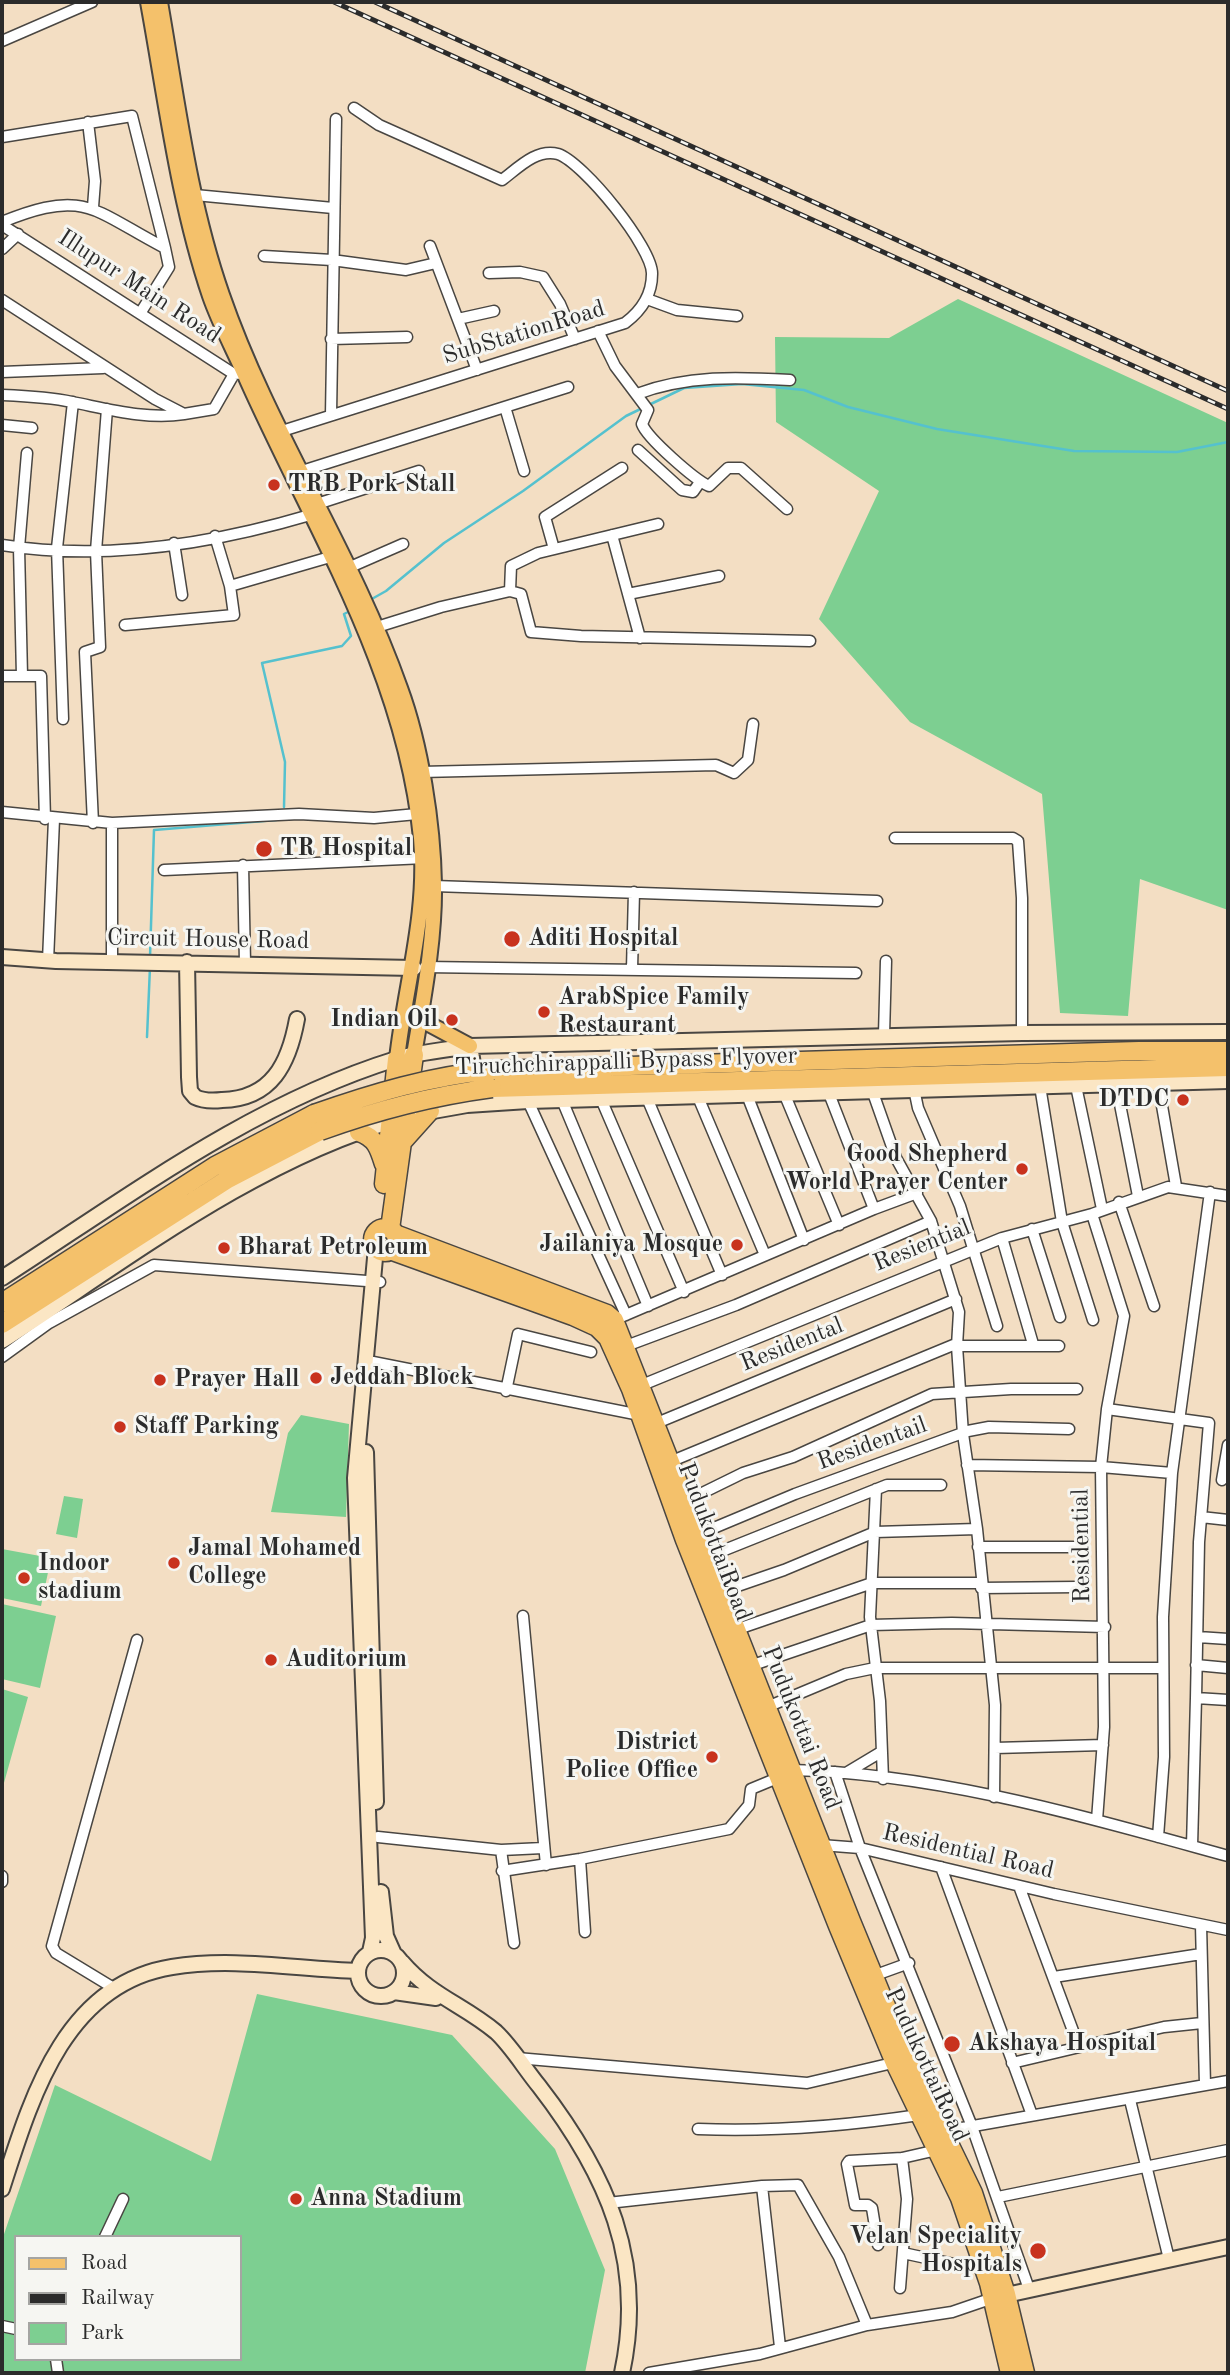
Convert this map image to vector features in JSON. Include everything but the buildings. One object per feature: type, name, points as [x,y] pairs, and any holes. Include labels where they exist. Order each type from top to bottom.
[{"type":"highway","name":"Tiruchchirappalli Bypass Flyover","points":[[2,1303],[215,1166],[370,1112],[493,1079],[1139,1051],[1228,1051]]},
{"type":"highway","points":[[386,1171],[399,1119],[406,1057]]},
{"type":"highway","name":"Tiruchchirappalli Bypass Flyover","points":[[493,1079],[1228,1067]]},
{"type":"highway","points":[[403,1142],[430,1111]]},
{"type":"highway","points":[[388,1198],[403,1142],[399,1119]]},
{"type":"highway","name":"Tiruchchirappalli Bypass Flyover","points":[[2,1324],[228,1179],[323,1128]]},
{"type":"highway","points":[[359,1132],[370,1136],[377,1144],[386,1171],[388,1198],[385,1241],[620,1318]]},
{"type":"highway","name":"PudukottaiRoad","points":[[385,1241],[597,1326],[608,1338],[647,1422],[783,1773],[901,2060],[919,2115],[960,2198],[982,2262],[1000,2296],[1010,2373]]},
{"type":"highway","name":"Pudukottai Road","points":[[620,1318],[626,1346],[642,1385],[647,1422],[672,1461],[697,1535],[766,1707],[783,1773],[821,1844],[873,1976],[901,2060],[945,2131],[973,2193],[1000,2296],[1025,2373]]},
{"type":"main road","points":[[148,2],[183,197],[210,297],[244,373],[314,509],[402,691],[421,772],[427,858],[423,887],[420,967],[422,1008],[429,1024],[470,1046]]},
{"type":"main road","points":[[160,2],[195,195],[244,373],[282,431],[302,471],[330,557],[346,576]]},
{"type":"main road","points":[[370,624],[391,694],[435,886],[406,1057]]},
{"type":"main road","points":[[406,1057],[422,1008]]},
{"type":"street","points":[[2,41],[92,2]]},
{"type":"street","points":[[354,108],[379,125],[502,180],[533,157],[558,155],[568,160],[585,173],[644,250],[653,272],[647,299],[677,310],[737,316]]},
{"type":"street","points":[[2,136],[132,116],[169,267],[141,312]]},
{"type":"street","points":[[331,415],[336,119]]},
{"type":"street","points":[[88,122],[94,168],[93,207]]},
{"type":"street","points":[[195,195],[333,208]]},
{"type":"street","points":[[2,223],[58,204],[93,207],[165,248]]},
{"type":"street","name":"Illupur Main Road","points":[[2,223],[141,312],[244,373]]},
{"type":"street","points":[[2,249],[18,234]]},
{"type":"street","points":[[430,246],[477,370]]},
{"type":"street","points":[[264,256],[332,260],[406,270],[436,263]]},
{"type":"street","points":[[489,273],[520,272],[543,277],[560,304],[575,339]]},
{"type":"street","name":"SubStationRoad","points":[[282,431],[625,323],[643,307],[647,299]]},
{"type":"street","points":[[2,300],[104,368],[184,414]]},
{"type":"street","points":[[458,319],[494,311]]},
{"type":"street","points":[[598,331],[615,366],[648,410],[642,424],[644,430],[700,482],[709,486],[728,468],[741,468],[787,509]]},
{"type":"street","points":[[331,339],[407,337]]},
{"type":"street","points":[[2,372],[104,368]]},
{"type":"street","points":[[2,395],[170,416],[214,409],[244,373]]},
{"type":"street","points":[[639,396],[666,382],[694,378],[790,380]]},
{"type":"street","points":[[302,471],[568,387]]},
{"type":"street","points":[[63,719],[57,548],[72,402]]},
{"type":"street","points":[[505,407],[524,471]]},
{"type":"street","points":[[93,823],[85,652],[100,647],[96,551],[107,409]]},
{"type":"street","points":[[2,425],[32,428]]},
{"type":"street","points":[[638,450],[682,490],[692,492],[700,482]]},
{"type":"street","points":[[22,676],[19,548],[27,453]]},
{"type":"street","points":[[554,549],[545,517],[622,468]]},
{"type":"street","points":[[2,545],[96,551],[215,536],[314,509],[419,471]]},
{"type":"street","points":[[510,590],[511,566],[554,549],[658,524]]},
{"type":"street","points":[[612,535],[640,638]]},
{"type":"street","points":[[125,625],[234,615],[230,586],[215,536]]},
{"type":"street","points":[[174,543],[182,595]]},
{"type":"street","points":[[346,576],[402,544]]},
{"type":"street","points":[[230,586],[330,557]]},
{"type":"street","points":[[628,594],[719,576]]},
{"type":"street","points":[[370,624],[510,590],[522,594],[531,632],[640,638],[810,641]]},
{"type":"street","points":[[2,676],[41,676],[50,819],[48,961]]},
{"type":"street","points":[[421,772],[716,765],[734,773],[748,760],[753,724]]},
{"type":"street","points":[[2,812],[93,823],[299,814],[374,818],[417,814]]},
{"type":"street","points":[[112,823],[112,960]]},
{"type":"street","points":[[895,838],[1013,838],[1018,841],[1022,898],[1022,1032]]},
{"type":"street","points":[[164,870],[427,858]]},
{"type":"street","points":[[243,865],[245,963]]},
{"type":"street","points":[[435,886],[877,901]]},
{"type":"street","points":[[632,969],[634,892]]},
{"type":"street","name":"Circuit House Road","points":[[2,957],[48,961],[420,967]]},
{"type":"street","points":[[884,1035],[886,961]]},
{"type":"street","points":[[187,962],[189,1077],[190,1091],[195,1097],[235,1100],[265,1089],[274,1080],[294,1036],[297,1018]]},
{"type":"street","points":[[420,967],[856,973]]},
{"type":"street","points":[[2,1278],[208,1144],[315,1089],[406,1057],[470,1046],[1022,1032],[1228,1032]]},
{"type":"street","points":[[470,1046],[480,1104]]},
{"type":"street","points":[[2,1341],[233,1192],[323,1128],[359,1132],[430,1111],[528,1101],[1228,1081]]},
{"type":"street","points":[[1158,1083],[1176,1186]]},
{"type":"street","points":[[1116,1084],[1138,1196]]},
{"type":"street","points":[[1040,1086],[1062,1222],[1093,1320]]},
{"type":"street","points":[[1076,1086],[1102,1209]]},
{"type":"street","points":[[315,1089],[323,1128]]},
{"type":"street","points":[[914,1089],[918,1108],[974,1247],[997,1326]]},
{"type":"street","points":[[872,1090],[896,1158],[931,1221],[959,1312],[959,1391],[991,1668],[995,1748],[993,1797]]},
{"type":"street","points":[[828,1091],[874,1209]]},
{"type":"street","points":[[784,1093],[839,1225]]},
{"type":"street","points":[[747,1095],[804,1240]]},
{"type":"street","points":[[698,1097],[765,1255]]},
{"type":"street","points":[[647,1098],[722,1275]]},
{"type":"street","points":[[601,1099],[684,1292]]},
{"type":"street","points":[[562,1100],[648,1306]]},
{"type":"street","points":[[528,1101],[620,1318],[917,1193]]},
{"type":"street","name":"Resiential","points":[[642,1385],[974,1247],[1092,1214],[1119,1202],[1176,1186],[1228,1196]]},
{"type":"street","points":[[1158,1836],[1164,1757],[1162,1668],[1172,1473],[1177,1419],[1193,1329],[1210,1192]]},
{"type":"street","points":[[1119,1202],[1154,1306]]},
{"type":"street","name":"Residential","points":[[750,1665],[871,1625],[1105,1627],[1101,1467],[1107,1409],[1124,1316],[1092,1214]]},
{"type":"street","points":[[626,1346],[736,1305],[931,1221]]},
{"type":"street","points":[[1032,1229],[1060,1317]]},
{"type":"street","points":[[1002,1238],[1033,1344]]},
{"type":"street","points":[[370,1952],[373,1938],[365,1398],[375,1281],[385,1241]]},
{"type":"street","points":[[2,1357],[49,1323],[154,1265],[375,1281]]},
{"type":"street","points":[[365,1398],[373,1362],[375,1281]]},
{"type":"street","name":"Residental","points":[[647,1422],[956,1299]]},
{"type":"street","points":[[506,1391],[518,1335],[591,1352]]},
{"type":"street","points":[[672,1461],[958,1345],[1059,1346]]},
{"type":"street","points":[[373,1362],[647,1422]]},
{"type":"street","points":[[686,1501],[743,1474],[793,1457],[932,1394],[1077,1389]]},
{"type":"street","points":[[1107,1409],[1209,1423],[1201,1517],[1192,1846]]},
{"type":"street","name":"Residentail","points":[[697,1535],[795,1494],[963,1434],[989,1427],[1069,1429]]},
{"type":"street","points":[[1222,1480],[1228,1445]]},
{"type":"street","points":[[967,1465],[1101,1467],[1172,1473]]},
{"type":"street","points":[[706,1557],[887,1485],[941,1485]]},
{"type":"street","points":[[876,1489],[871,1625],[883,1779]]},
{"type":"street","points":[[1201,1517],[1228,1520]]},
{"type":"street","points":[[720,1592],[784,1570],[874,1532],[977,1529]]},
{"type":"street","points":[[978,1547],[1075,1547]]},
{"type":"street","points":[[735,1630],[872,1583],[1077,1587]]},
{"type":"street","points":[[523,1616],[546,1865]]},
{"type":"street","points":[[1097,1820],[1105,1627]]},
{"type":"street","points":[[1198,1637],[1228,1639]]},
{"type":"street","points":[[112,1987],[56,1953],[52,1946],[137,1640]]},
{"type":"street","points":[[1196,1665],[1228,1668]]},
{"type":"street","points":[[766,1707],[846,1674],[875,1668],[1162,1668]]},
{"type":"street","points":[[1196,1698],[1228,1700]]},
{"type":"street","points":[[368,1730],[382,1917],[404,1973],[401,1984],[394,1992]]},
{"type":"street","points":[[995,1748],[1102,1745]]},
{"type":"street","points":[[840,1773],[881,1752]]},
{"type":"street","points":[[502,1871],[580,1859],[729,1829],[749,1805],[751,1789],[783,1773],[840,1773],[993,1797],[1097,1820],[1228,1856]]},
{"type":"street","points":[[821,1844],[860,1848],[840,1773]]},
{"type":"street","points":[[377,1837],[501,1850],[543,1848]]},
{"type":"street","name":"Residential Road","points":[[860,1848],[1019,1886],[1228,1930]]},
{"type":"street","name":"Residential Road","points":[[860,1848],[909,1963],[971,2124],[1029,2289]]},
{"type":"street","points":[[501,1850],[514,1942]]},
{"type":"street","points":[[580,1859],[585,1932]]},
{"type":"street","points":[[941,1867],[1032,2115]]},
{"type":"street","points":[[2,1876],[2,1882]]},
{"type":"street","points":[[1019,1886],[1080,2047]]},
{"type":"street","points":[[1201,1925],[1205,2085]]},
{"type":"street","points":[[447,2001],[416,1993],[394,1992],[381,1996],[371,1993],[359,1980],[361,1960],[370,1952],[382,1950],[398,1958],[419,1982],[498,2034],[575,2132],[608,2203],[627,2260],[630,2286],[629,2322],[622,2373]]},
{"type":"street","points":[[1054,1978],[1201,1954]]},
{"type":"street","points":[[873,1976],[909,1963]]},
{"type":"street","points":[[2,2189],[38,2088],[61,2044],[82,2015],[112,1987],[138,1975],[172,1967],[212,1964],[358,1971]]},
{"type":"street","points":[[1012,2063],[1164,2027],[1202,2023]]},
{"type":"street","points":[[517,2058],[807,2082],[901,2060]]},
{"type":"street","points":[[945,2131],[971,2124],[1130,2100],[1228,2081]]},
{"type":"street","points":[[1130,2100],[1169,2259]]},
{"type":"street","points":[[698,2129],[760,2132],[857,2124],[919,2115]]},
{"type":"street","points":[[878,2245],[872,2208],[868,2205],[855,2205],[847,2164],[849,2161],[902,2158],[937,2150]]},
{"type":"street","points":[[998,2197],[1228,2150]]},
{"type":"street","points":[[900,2288],[907,2199],[902,2158]]},
{"type":"street","points":[[608,2203],[762,2186],[798,2185],[839,2257],[867,2325]]},
{"type":"street","points":[[762,2186],[780,2347]]},
{"type":"street","points":[[106,2235],[123,2199]]},
{"type":"street","points":[[649,2373],[780,2347],[867,2325],[952,2312],[1029,2289],[1228,2247]]},
{"type":"street","points":[[902,2253],[954,2264],[982,2262]]},
{"type":"green space","points":[[958,299],[1228,423],[1228,910],[1140,879],[1128,1016],[1060,1013],[1042,794],[910,722],[819,619],[879,491],[776,422],[775,337],[889,338]]},
{"type":"green space","points":[[301,1415],[349,1424],[346,1517],[271,1512],[288,1433]]},
{"type":"green space","points":[[64,1496],[83,1499],[77,1538],[56,1534]]},
{"type":"green space","name":"Indoor stadium","points":[[2,1549],[51,1558],[41,1606],[2,1598]]},
{"type":"green space","points":[[2,1604],[56,1616],[40,1688],[2,1679]]},
{"type":"green space","points":[[2,1689],[28,1697],[2,1790]]},
{"type":"green space","name":"Anna Stadium","points":[[257,1994],[452,2035],[555,2149],[605,2270],[585,2373],[2,2373],[2,2240],[55,2085],[211,2161]]},
{"type":"waterway","points":[[370,600],[386,591],[444,543],[523,491],[626,416],[684,388],[742,384],[804,390],[848,407],[937,429],[1074,451],[1177,452],[1228,442]]},
{"type":"waterway","points":[[284,807],[285,762],[262,663],[342,646],[351,636],[344,614],[352,610]]},
{"type":"waterway","points":[[150,957],[154,830],[276,820]]},
{"type":"waterway","points":[[147,1037],[150,967]]},
{"type":"railway","points":[[334,2],[1228,409]]},
{"type":"railway","points":[[375,2],[1228,391]]},
{"type":"place","name":"TRB Pork Stall","points":[[274,485]]},
{"type":"place","name":"TR Hospital","points":[[264,849]]},
{"type":"place","name":"Aditi Hospital","points":[[512,939]]},
{"type":"place","name":"ArabSpice Family Restaurant","points":[[544,1012]]},
{"type":"place","name":"Indian Oil","points":[[452,1020]]},
{"type":"place","name":"DTDC","points":[[1183,1100]]},
{"type":"place","name":"Good Shepherd World Prayer Center","points":[[1022,1169]]},
{"type":"place","name":"Jailaniya Mosque","points":[[737,1245]]},
{"type":"place","name":"Bharat Petroleum","points":[[224,1248]]},
{"type":"place","name":"Jeddah Block","points":[[316,1378]]},
{"type":"place","name":"Prayer Hall","points":[[160,1380]]},
{"type":"place","name":"Staff Parking","points":[[120,1427]]},
{"type":"place","name":"Jamal Mohamed College","points":[[174,1563]]},
{"type":"place","name":"Indoor stadium","points":[[24,1578]]},
{"type":"place","name":"Auditorium","points":[[271,1660]]},
{"type":"place","name":"District Police Office","points":[[712,1757]]},
{"type":"place","name":"Akshaya Hospital","points":[[952,2044]]},
{"type":"place","name":"Anna Stadium","points":[[296,2199]]},
{"type":"place","name":"Velan Speciality Hospitals","points":[[1038,2251]]}]
